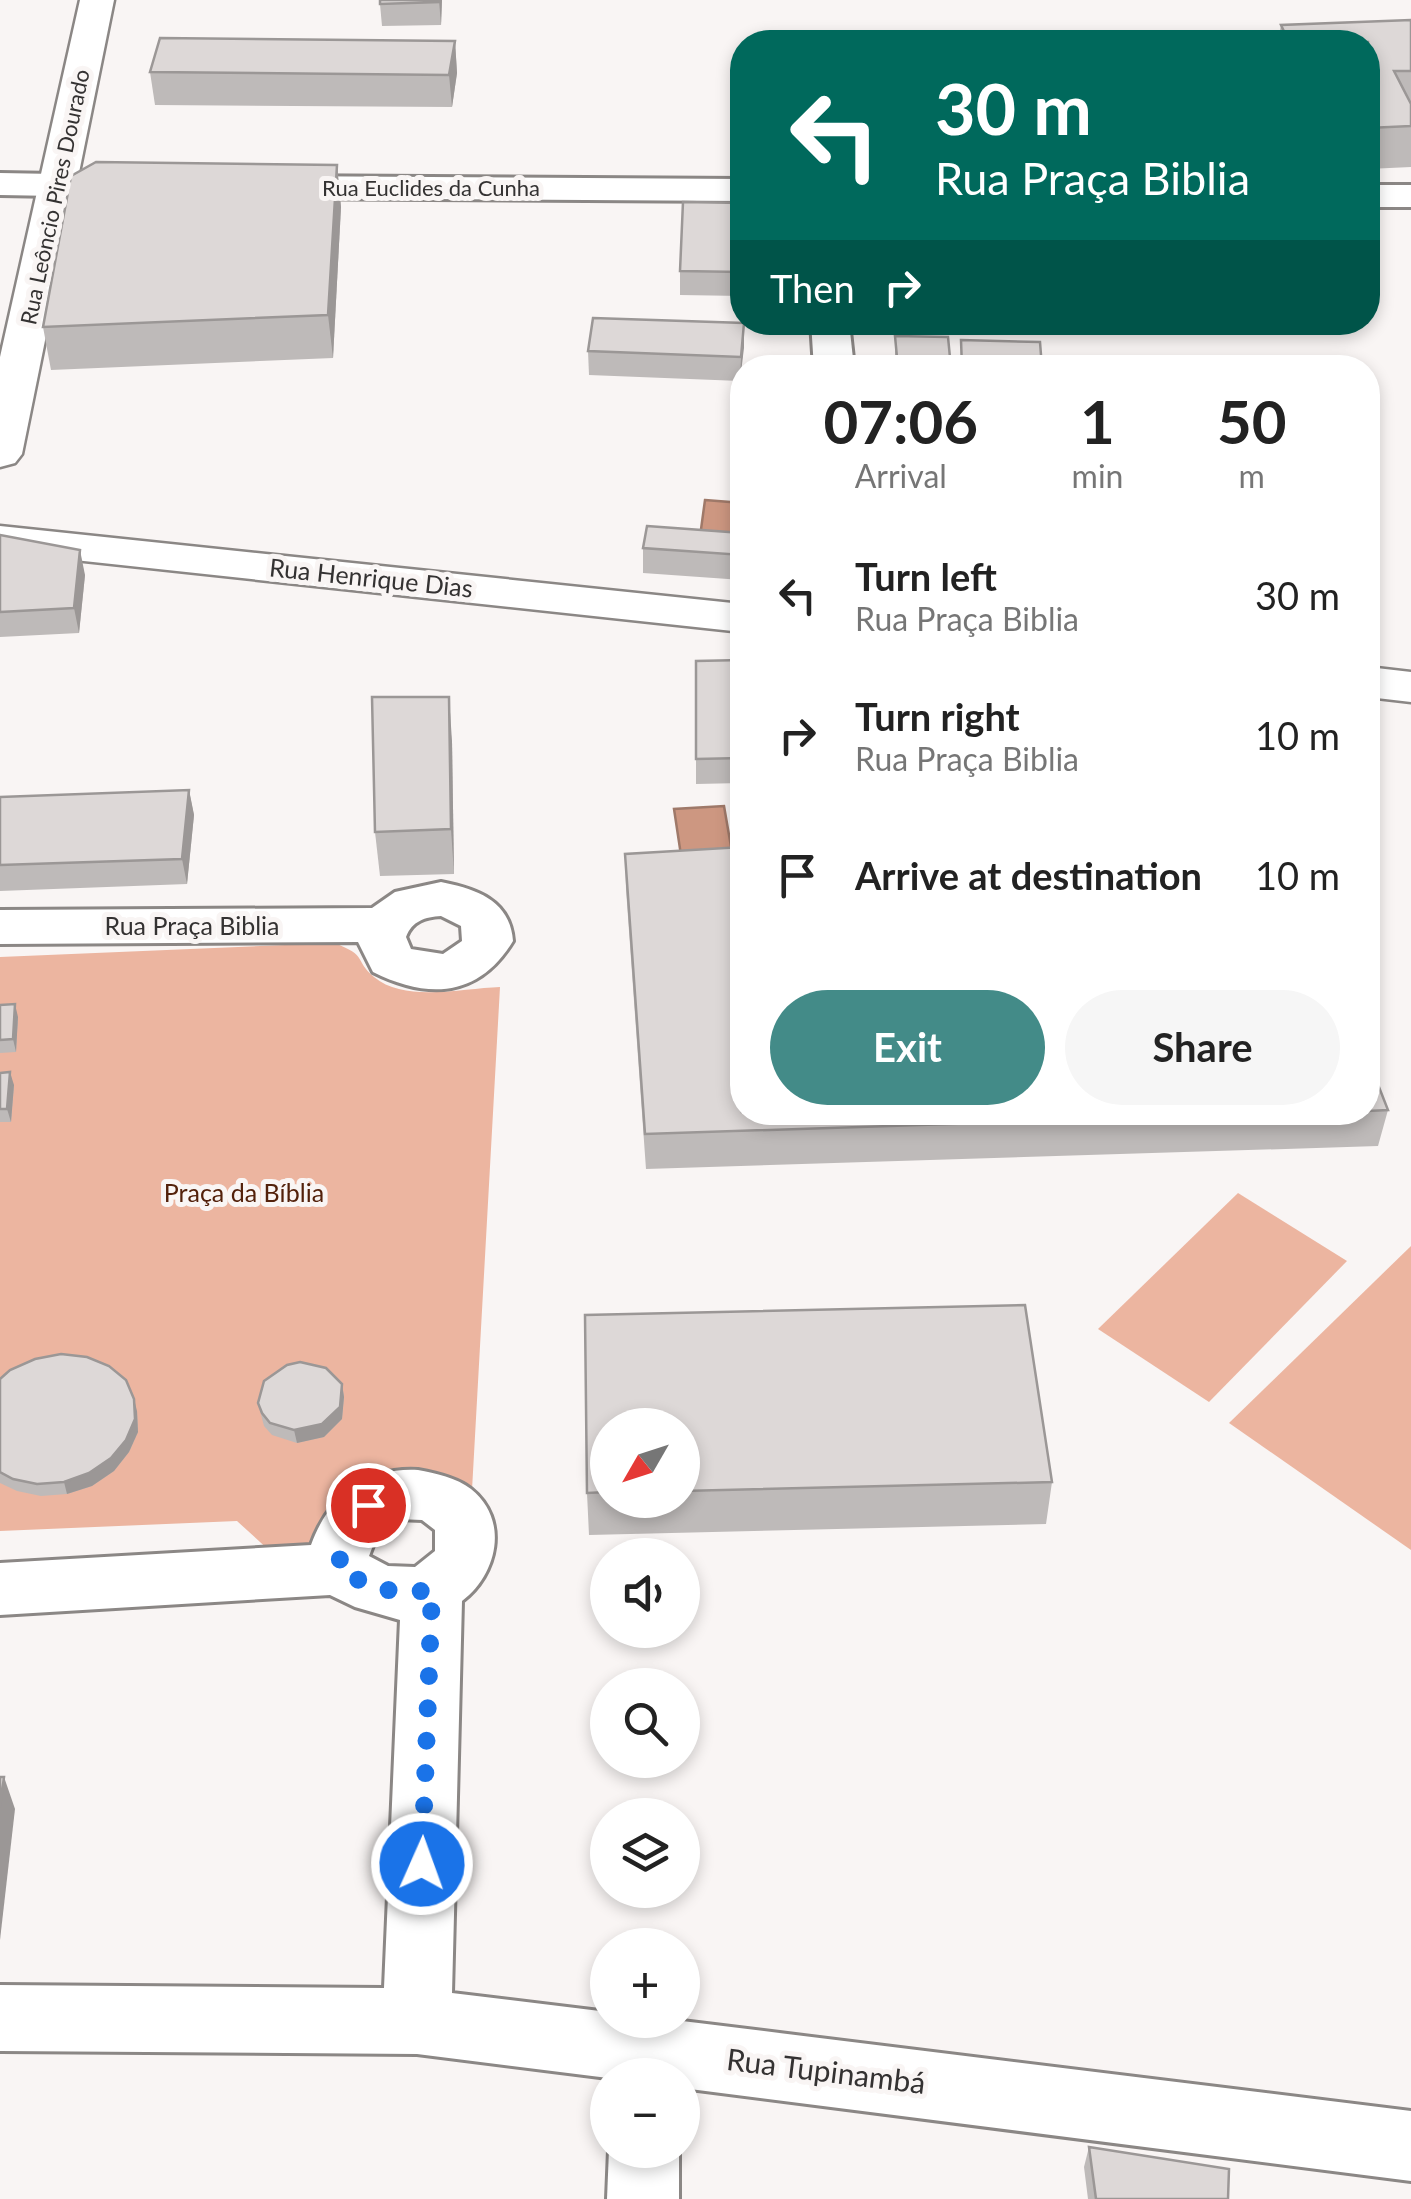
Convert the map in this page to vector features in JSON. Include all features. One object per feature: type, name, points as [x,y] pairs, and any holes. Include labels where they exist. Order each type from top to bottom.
[{"type":"main road","name":"Rua Leôncio Pires Dourado","points":[[0,454],[98,0]]},
{"type":"main road","name":"Rua Henrique Dias","points":[[0,539],[730,617]]},
{"type":"main road","points":[[1380,683],[1411,687]]},
{"type":"street","points":[[0,184],[136,186]]},
{"type":"street","name":"Rua Euclides da Cunha","points":[[234,187],[730,190]]},
{"type":"street","points":[[1380,196],[1411,196]]},
{"type":"street","name":"Rua Praça Biblia","points":[[0,928],[385,925]]},
{"type":"street","points":[[0,1589],[338,1569],[374,1589],[400,1594],[432,1590],[457,1570],[464,1551],[464,1525],[450,1508],[422,1494],[397,1493],[368,1505],[347,1523],[338,1569]]},
{"type":"street","points":[[417,2021],[432,1590]]},
{"type":"street","name":"Rua Tupinambá","points":[[0,2018],[417,2021],[624,2058]]},
{"type":"street","name":"Rua Tupinambá","points":[[700,2068],[1411,2146]]},
{"type":"street","points":[[644,2168],[644,2199]]},
{"type":"green space","name":"Praça da Bíblia","points":[[334,943],[356,955],[374,977],[402,990],[435,992],[500,987],[472,1490],[441,1476],[295,1555],[272,1553],[237,1521],[0,1531],[0,957]]},
{"type":"green space","points":[[1238,1193],[1347,1261],[1209,1402],[1098,1329]]},
{"type":"green space","points":[[1411,1246],[1411,1550],[1229,1423]]},
{"type":"shaded area","points":[[705,500],[730,502],[730,546],[699,544]]},
{"type":"shaded area","points":[[724,806],[730,858],[682,862],[674,809]]},
{"type":"building","points":[[380,0],[439,0],[439,2],[380,4]]},
{"type":"building","points":[[1411,20],[1411,71],[1394,71],[1411,104],[1411,126],[1380,127],[1380,30],[1283,30],[1281,25]]},
{"type":"building","points":[[160,38],[455,41],[449,75],[150,72]]},
{"type":"building","points":[[96,162],[337,165],[328,315],[43,327],[71,176]]},
{"type":"building","points":[[683,202],[730,203],[730,272],[680,271]]},
{"type":"building","points":[[593,318],[730,323],[730,335],[743,335],[741,355],[730,357],[588,351]]},
{"type":"building","points":[[895,336],[948,337],[950,355],[897,355]]},
{"type":"building","points":[[961,340],[1040,342],[1041,355],[962,355]]},
{"type":"building","points":[[647,526],[730,532],[730,554],[643,548]]},
{"type":"building","points":[[0,535],[80,550],[74,608],[0,612]]},
{"type":"building","points":[[730,660],[730,758],[696,759],[696,661]]},
{"type":"building","points":[[372,697],[449,697],[451,829],[375,832]]},
{"type":"building","points":[[189,790],[182,859],[0,865],[0,797]]},
{"type":"building","points":[[730,848],[730,1125],[917,1125],[645,1134],[625,854]]},
{"type":"building","points":[[15,1004],[13,1039],[0,1040],[0,1005]]},
{"type":"building","points":[[10,1072],[7,1109],[0,1109],[0,1073]]},
{"type":"building","points":[[1380,1090],[1388,1110],[1380,1110]]},
{"type":"building","points":[[1025,1305],[1052,1482],[700,1491],[700,1408],[590,1408],[587,1493],[585,1315]]},
{"type":"building","points":[[61,1354],[87,1357],[109,1366],[126,1380],[134,1399],[135,1419],[126,1440],[111,1458],[89,1473],[64,1482],[37,1484],[13,1479],[0,1472],[0,1379],[35,1359]]},
{"type":"building","points":[[300,1362],[326,1368],[342,1384],[340,1407],[322,1424],[294,1430],[270,1423],[258,1403],[264,1381],[287,1365]]},
{"type":"building","points":[[1089,2147],[1229,2169],[1228,2199],[1096,2199]]},
{"type":"route","points":[[368,1505],[347,1523],[338,1569],[374,1589],[400,1594],[432,1590],[422,1864]]}]
